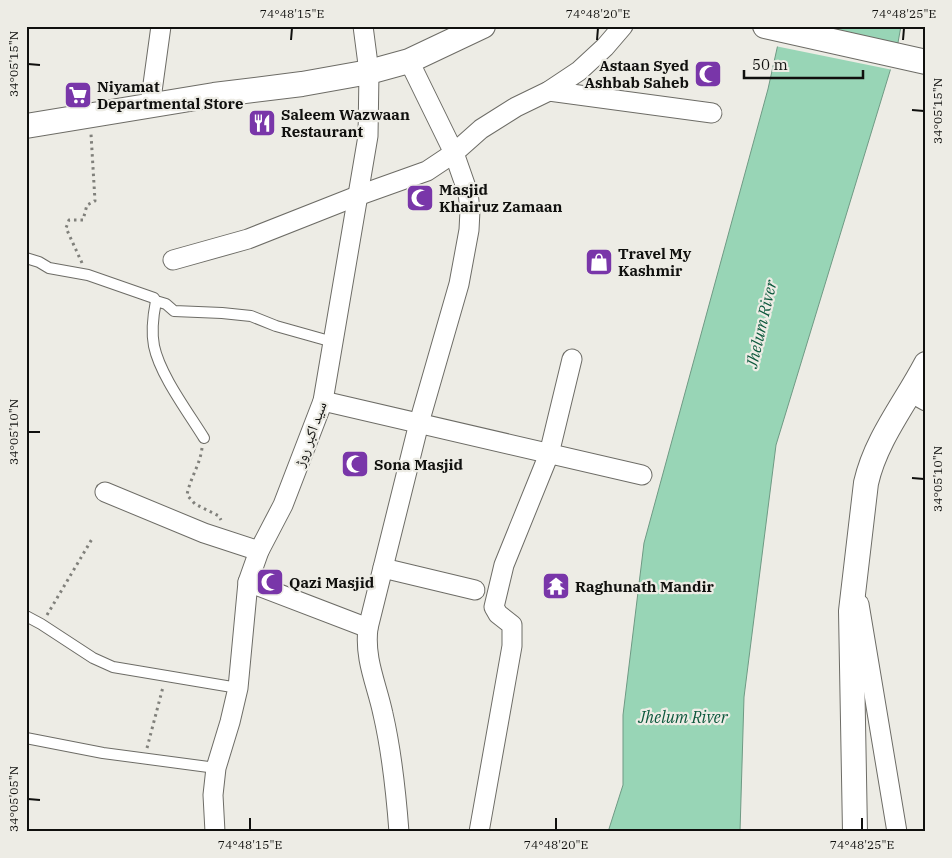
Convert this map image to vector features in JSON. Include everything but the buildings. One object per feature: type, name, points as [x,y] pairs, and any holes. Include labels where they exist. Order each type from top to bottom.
[{"type":"street","points":[[150,106],[161,26]]},
{"type":"street","name":"سید اکبر روڑ","points":[[215,832],[213,795],[216,768],[238,688],[248,582],[259,551],[283,505],[323,401],[368,136],[369,72],[363,26]]},
{"type":"street","points":[[173,260],[248,240],[357,196],[426,171],[454,153],[481,128],[516,106],[550,90],[579,72],[605,47],[623,26]]},
{"type":"street","points":[[765,26],[926,62]]},
{"type":"street","points":[[26,126],[369,72],[409,61],[477,28]]},
{"type":"street","points":[[399,832],[392,756],[383,712],[370,669],[368,628],[419,423],[458,284],[469,230],[470,210],[468,194],[454,153],[409,61]]},
{"type":"street","points":[[550,90],[712,113]]},
{"type":"street","points":[[479,832],[513,635],[512,625],[498,614],[494,607],[504,565],[549,454],[572,359]]},
{"type":"street","points":[[855,832],[851,611],[866,483],[870,464],[886,430],[918,396],[926,364]]},
{"type":"street","points":[[323,401],[642,475]]},
{"type":"street","points":[[105,492],[204,533],[259,551]]},
{"type":"street","points":[[384,568],[475,590]]},
{"type":"street","points":[[855,578],[897,832]]},
{"type":"street","points":[[248,582],[368,628]]},
{"type":"lane","points":[[26,258],[39,262],[49,268],[88,275],[154,298],[174,310],[251,316],[276,326],[333,342]]},
{"type":"lane","points":[[156,300],[152,325],[154,348],[164,373],[204,438]]},
{"type":"lane","points":[[26,616],[106,664],[140,672],[238,688]]},
{"type":"lane","points":[[26,738],[103,753],[216,768]]},
{"type":"path","points":[[88,275],[66,228],[69,220],[83,220],[87,205],[95,201],[91,116]]},
{"type":"path","points":[[204,438],[201,456],[188,486],[187,495],[194,504],[207,512],[219,516],[224,524]]},
{"type":"path","points":[[41,624],[92,539]]},
{"type":"path","points":[[144,758],[166,676]]},
{"type":"water","name":"Jhelum River","points":[[782,26],[901,26],[897,48],[776,445],[744,697],[740,832],[608,832],[623,785],[623,715],[644,543],[768,89]]},
{"type":"pier","points":[[779,26],[899,49],[893,70],[775,46]]},
{"type":"place","name":"Astaan Syed Ashbab Saheb","points":[[708,74]]},
{"type":"place","name":"Niyamat Departmental Store","points":[[78,95]]},
{"type":"place","name":"Saleem Wazwaan Restaurant","points":[[262,123]]},
{"type":"place","name":"Masjid Khairuz Zamaan","points":[[420,198]]},
{"type":"place","name":"Travel My Kashmir","points":[[599,262]]},
{"type":"place","name":"Sona Masjid","points":[[355,464]]},
{"type":"place","name":"Qazi Masjid","points":[[270,582]]},
{"type":"place","name":"Raghunath Mandir","points":[[556,586]]}]
